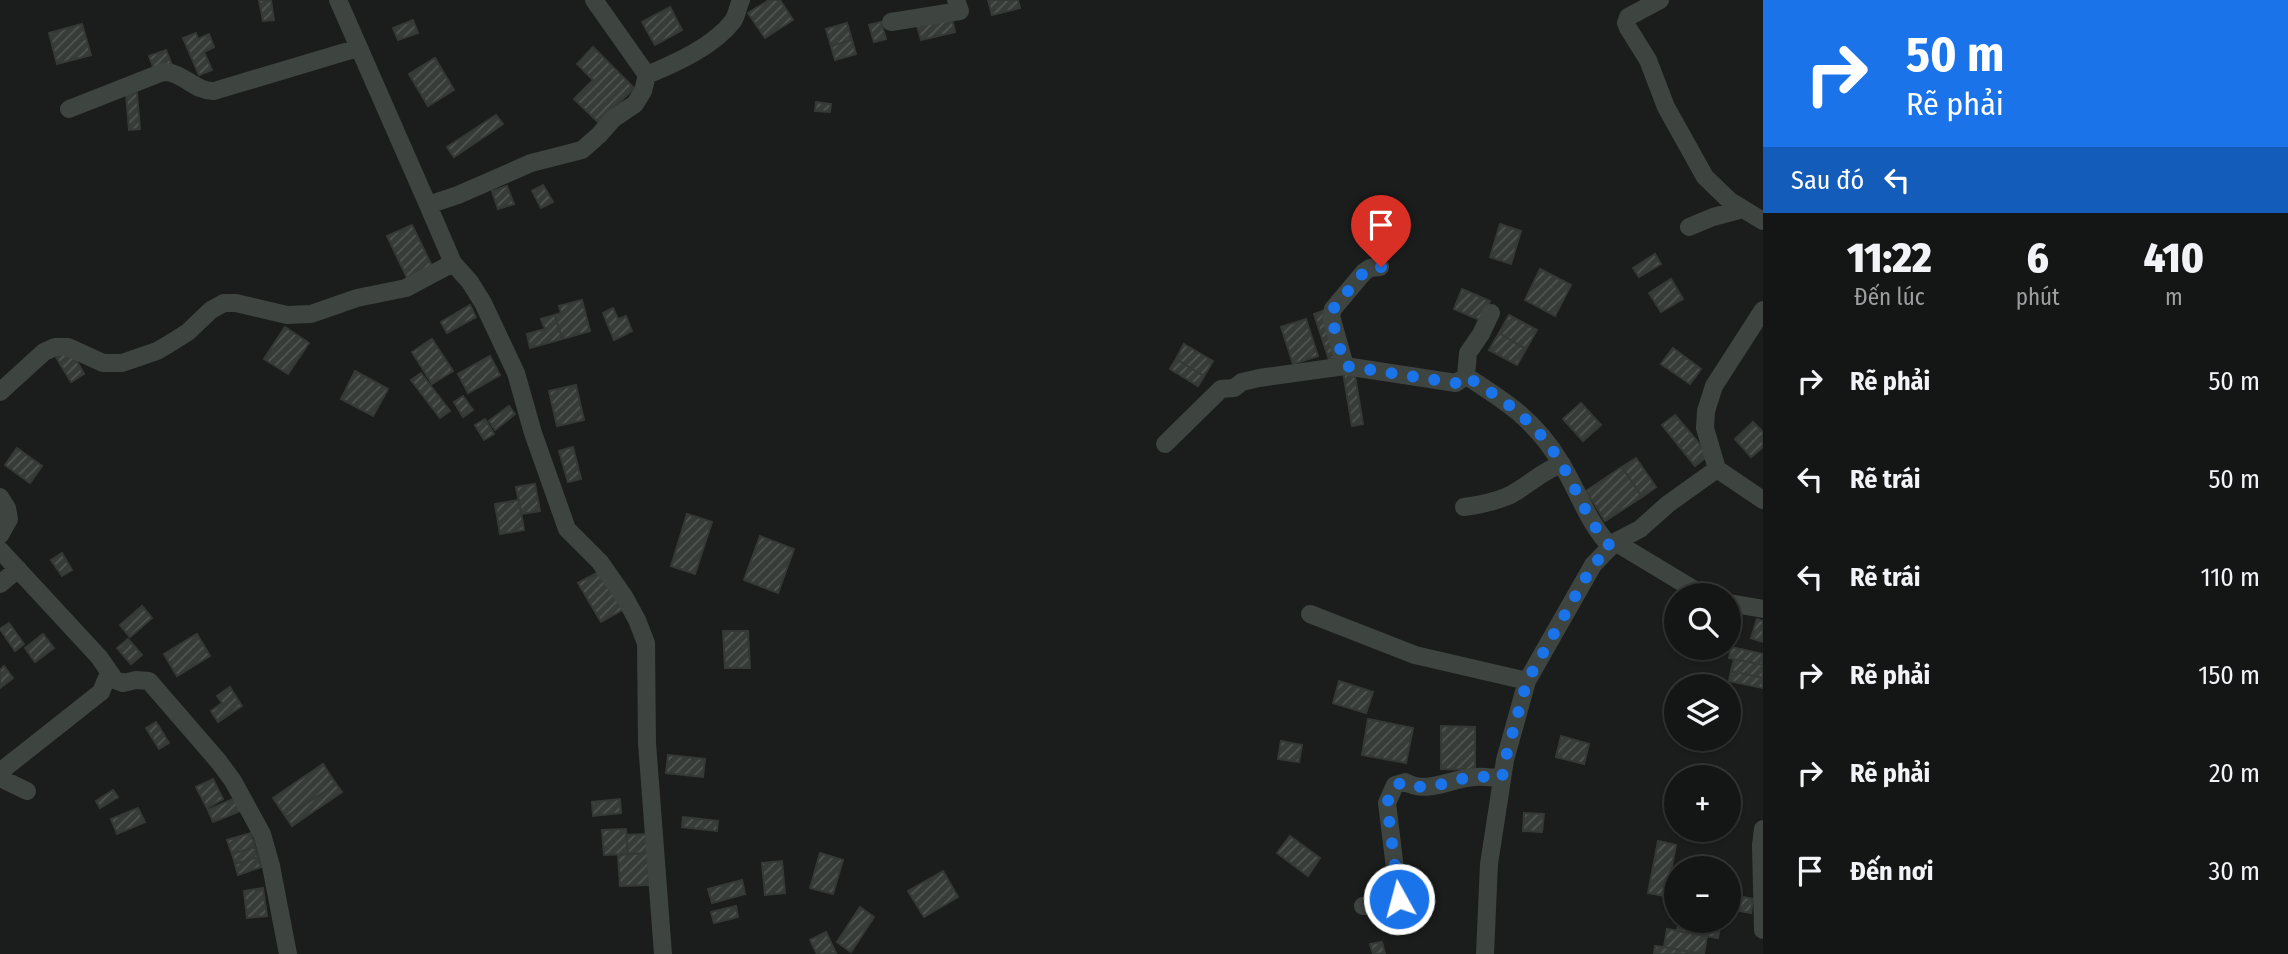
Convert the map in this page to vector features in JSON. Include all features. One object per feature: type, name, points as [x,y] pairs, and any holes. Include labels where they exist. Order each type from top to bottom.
[{"type":"street","points":[[338,0],[453,263],[470,282],[483,303],[516,373],[527,414],[567,529],[606,571],[631,609],[646,643],[647,743],[663,954]]},
{"type":"street","points":[[428,205],[531,163],[582,150],[613,119],[635,104],[643,91],[647,75],[594,0]]},
{"type":"street","points":[[647,75],[683,60],[714,37],[734,19],[741,0]]},
{"type":"street","points":[[891,22],[960,11],[956,0]]},
{"type":"street","points":[[1660,0],[1628,17],[1626,23],[1647,60],[1666,107],[1705,177],[1719,192],[1763,221]]},
{"type":"street","points":[[69,109],[163,72],[173,73],[202,89],[214,91],[358,48]]},
{"type":"street","points":[[1689,227],[1743,209]]},
{"type":"street","points":[[0,392],[44,352],[55,347],[68,347],[103,363],[122,363],[163,348],[224,303],[236,303],[287,316],[311,314],[358,298],[406,288],[453,263]]},
{"type":"street","points":[[1345,366],[1331,316],[1333,309],[1364,272],[1370,268],[1381,267]]},
{"type":"street","points":[[1763,310],[1710,396],[1705,428],[1717,469],[1763,500]]},
{"type":"street","points":[[1466,376],[1468,353],[1482,334],[1491,313]]},
{"type":"street","points":[[1165,444],[1221,389],[1234,388],[1242,382],[1259,378],[1345,366],[1456,383],[1466,376]]},
{"type":"street","points":[[1466,376],[1511,404],[1538,431],[1562,464],[1594,526],[1613,545],[1681,583]]},
{"type":"street","points":[[1464,507],[1486,504],[1509,495],[1548,469],[1562,464]]},
{"type":"street","points":[[1485,954],[1489,864],[1502,778],[1527,681],[1593,565],[1613,545],[1640,528],[1717,469]]},
{"type":"street","points":[[0,497],[7,508],[9,519],[0,535]]},
{"type":"street","points":[[0,550],[120,683],[149,681],[233,781],[262,834],[288,954]]},
{"type":"street","points":[[0,584],[18,569]]},
{"type":"street","points":[[1741,605],[1763,609]]},
{"type":"street","points":[[1310,614],[1415,655],[1527,681]]},
{"type":"street","points":[[27,791],[4,780],[2,774],[6,767],[101,692],[109,673]]},
{"type":"street","points":[[1363,905],[1393,905],[1399,901],[1387,803],[1395,785],[1405,782],[1411,786],[1430,787],[1473,776],[1502,778]]},
{"type":"street","points":[[1763,829],[1763,930]]},
{"type":"building","points":[[259,0],[271,0],[274,20],[263,21]]},
{"type":"building","points":[[769,0],[780,0],[793,20],[765,38],[748,13]]},
{"type":"building","points":[[988,0],[1018,0],[1020,8],[992,15]]},
{"type":"building","points":[[670,7],[682,30],[655,45],[642,22]]},
{"type":"building","points":[[951,14],[955,32],[921,40],[916,22]]},
{"type":"building","points":[[413,20],[418,33],[398,40],[393,28]]},
{"type":"building","points":[[881,22],[886,39],[874,42],[869,25]]},
{"type":"building","points":[[847,23],[852,40],[831,46],[826,29]]},
{"type":"building","points":[[82,24],[91,55],[57,64],[49,33]]},
{"type":"building","points":[[196,33],[198,39],[209,34],[214,47],[204,52],[212,70],[199,75],[183,38]]},
{"type":"building","points":[[852,40],[856,54],[835,60],[831,46]]},
{"type":"building","points":[[593,47],[634,88],[599,123],[574,99],[593,80],[577,64]]},
{"type":"building","points":[[166,50],[172,65],[155,72],[149,56]]},
{"type":"building","points":[[435,58],[454,90],[428,106],[409,74]]},
{"type":"building","points":[[137,93],[140,129],[129,130],[126,94]]},
{"type":"building","points":[[816,102],[831,104],[830,112],[815,111]]},
{"type":"building","points":[[496,115],[503,124],[454,157],[447,147]]},
{"type":"building","points":[[543,185],[553,202],[541,208],[532,191]]},
{"type":"building","points":[[507,186],[514,204],[498,209],[492,191]]},
{"type":"building","points":[[1500,224],[1521,231],[1511,264],[1490,257]]},
{"type":"building","points":[[412,225],[433,268],[408,280],[387,236]]},
{"type":"building","points":[[1655,254],[1661,264],[1639,277],[1633,268]]},
{"type":"building","points":[[1540,269],[1571,285],[1555,316],[1525,300]]},
{"type":"building","points":[[1671,279],[1683,299],[1661,312],[1649,293]]},
{"type":"building","points":[[1462,289],[1490,301],[1482,321],[1454,309]]},
{"type":"building","points":[[582,300],[590,331],[562,339],[555,315],[561,313],[559,306]]},
{"type":"building","points":[[470,305],[476,317],[447,333],[441,322]]},
{"type":"building","points":[[613,308],[618,319],[626,316],[632,331],[614,340],[603,313]]},
{"type":"building","points":[[1325,310],[1339,357],[1329,360],[1314,314]]},
{"type":"building","points":[[555,315],[562,339],[530,348],[527,334],[545,329],[541,319]]},
{"type":"building","points":[[1509,315],[1537,330],[1526,349],[1499,333]]},
{"type":"building","points":[[1306,319],[1318,356],[1293,364],[1281,327]]},
{"type":"building","points":[[285,327],[309,343],[288,374],[264,359]]},
{"type":"building","points":[[1499,333],[1526,349],[1517,365],[1489,350]]},
{"type":"building","points":[[432,339],[453,371],[432,384],[412,352]]},
{"type":"building","points":[[1184,344],[1213,361],[1204,376],[1176,359]]},
{"type":"building","points":[[1673,348],[1701,369],[1690,384],[1661,364]]},
{"type":"building","points":[[70,349],[84,374],[71,382],[56,357]]},
{"type":"building","points":[[490,356],[500,375],[468,393],[458,374]]},
{"type":"building","points":[[1176,359],[1204,376],[1198,386],[1170,369]]},
{"type":"building","points":[[1354,370],[1363,424],[1352,426],[1343,372]]},
{"type":"building","points":[[355,371],[388,389],[373,416],[341,399]]},
{"type":"building","points":[[421,373],[450,411],[440,418],[411,380]]},
{"type":"building","points":[[576,385],[584,420],[557,426],[549,391]]},
{"type":"building","points":[[463,396],[473,410],[463,417],[454,402]]},
{"type":"building","points":[[1581,403],[1601,425],[1583,441],[1563,419]]},
{"type":"building","points":[[509,406],[515,414],[495,430],[489,421]]},
{"type":"building","points":[[1675,415],[1709,455],[1695,466],[1662,425]]},
{"type":"building","points":[[485,419],[494,434],[484,440],[475,425]]},
{"type":"building","points":[[1753,422],[1763,432],[1763,447],[1751,457],[1735,439]]},
{"type":"building","points":[[573,447],[581,479],[568,482],[559,451]]},
{"type":"building","points":[[17,448],[42,466],[30,483],[5,465]]},
{"type":"building","points":[[1636,458],[1656,487],[1642,497],[1622,467]]},
{"type":"building","points":[[1622,467],[1642,497],[1605,521],[1586,491]]},
{"type":"building","points":[[535,484],[540,511],[521,514],[516,487]]},
{"type":"building","points":[[519,500],[524,530],[500,534],[495,504]]},
{"type":"building","points":[[687,514],[712,522],[695,574],[671,566]]},
{"type":"building","points":[[760,536],[794,549],[778,593],[744,580]]},
{"type":"building","points":[[62,553],[72,570],[62,576],[51,560]]},
{"type":"building","points":[[602,570],[624,609],[601,622],[578,583]]},
{"type":"building","points":[[142,606],[152,618],[130,637],[120,625]]},
{"type":"building","points":[[1757,619],[1763,621],[1763,642],[1751,638]]},
{"type":"building","points":[[9,623],[24,644],[15,651],[0,629]]},
{"type":"building","points":[[723,631],[748,631],[750,668],[725,668]]},
{"type":"building","points":[[43,634],[54,648],[35,662],[25,648]]},
{"type":"building","points":[[197,634],[210,656],[177,676],[164,654]]},
{"type":"building","points":[[128,639],[142,655],[131,664],[117,648]]},
{"type":"building","points":[[1741,649],[1763,654],[1763,665],[1739,660],[1741,660]]},
{"type":"building","points":[[1734,660],[1763,665],[1763,678],[1731,671]]},
{"type":"building","points":[[4,666],[13,678],[0,688],[0,670]]},
{"type":"building","points":[[1731,671],[1763,678],[1763,688],[1741,683],[1741,674],[1730,674]]},
{"type":"building","points":[[1339,681],[1373,692],[1366,713],[1333,703]]},
{"type":"building","points":[[230,687],[242,706],[218,722],[211,711],[222,703],[217,696]]},
{"type":"building","points":[[1368,719],[1413,728],[1406,763],[1362,755]]},
{"type":"building","points":[[156,722],[169,743],[159,749],[146,728]]},
{"type":"building","points":[[1441,726],[1475,727],[1475,770],[1441,769]]},
{"type":"building","points":[[1561,736],[1589,744],[1584,764],[1556,757]]},
{"type":"building","points":[[1281,741],[1302,745],[1299,762],[1278,759]]},
{"type":"building","points":[[668,755],[705,759],[703,777],[666,773]]},
{"type":"building","points":[[323,764],[336,784],[286,817],[273,798]]},
{"type":"building","points":[[213,779],[223,799],[207,808],[196,787]]},
{"type":"building","points":[[336,784],[342,792],[292,826],[286,817]]},
{"type":"building","points":[[113,790],[118,797],[100,808],[96,801]]},
{"type":"building","points":[[237,797],[243,810],[213,822],[208,810]]},
{"type":"building","points":[[620,799],[621,813],[593,816],[592,802]]},
{"type":"building","points":[[138,808],[145,822],[117,834],[111,819]]},
{"type":"building","points":[[1524,813],[1544,814],[1542,832],[1523,831]]},
{"type":"building","points":[[683,817],[718,821],[717,831],[682,827]]},
{"type":"building","points":[[626,829],[628,854],[604,855],[602,830]]},
{"type":"building","points":[[251,833],[255,847],[232,854],[227,840]]},
{"type":"building","points":[[647,834],[648,853],[628,854],[626,835]]},
{"type":"building","points":[[1290,836],[1320,858],[1308,876],[1277,853]]},
{"type":"building","points":[[1658,841],[1676,845],[1674,856],[1664,856],[1664,896],[1648,893]]},
{"type":"building","points":[[255,847],[258,857],[235,864],[232,854]]},
{"type":"building","points":[[648,853],[649,885],[620,886],[618,855]]},
{"type":"building","points":[[820,853],[843,860],[833,894],[810,888]]},
{"type":"building","points":[[258,857],[261,867],[238,875],[235,864]]},
{"type":"building","points":[[782,861],[785,893],[765,895],[762,863]]},
{"type":"building","points":[[943,871],[958,897],[924,917],[908,891]]},
{"type":"building","points":[[742,880],[745,894],[712,903],[708,889]]},
{"type":"building","points":[[263,888],[267,916],[247,918],[244,891]]},
{"type":"building","points":[[1741,896],[1753,899],[1751,913],[1741,911]]},
{"type":"building","points":[[736,906],[738,917],[714,923],[711,912]]},
{"type":"building","points":[[860,907],[874,917],[851,952],[837,942]]},
{"type":"building","points":[[1394,907],[1396,928],[1381,929],[1379,908]]},
{"type":"building","points":[[826,932],[836,953],[817,954],[810,940]]},
{"type":"building","points":[[1666,933],[1707,936],[1704,954],[1664,947]]},
{"type":"building","points":[[1689,933],[1719,933],[1718,938]]},
{"type":"building","points":[[1382,942],[1385,954],[1373,954],[1370,944]]},
{"type":"building","points":[[1655,946],[1664,947],[1701,954],[1654,954]]},
{"type":"route","points":[[1381,267],[1370,268],[1364,272],[1333,309],[1331,316],[1345,366],[1456,383],[1466,376],[1511,404],[1538,431],[1562,464],[1594,526],[1611,547],[1593,565],[1527,681],[1502,778],[1473,776],[1430,787],[1411,786],[1405,782],[1395,785],[1387,803],[1399,899]]}]
